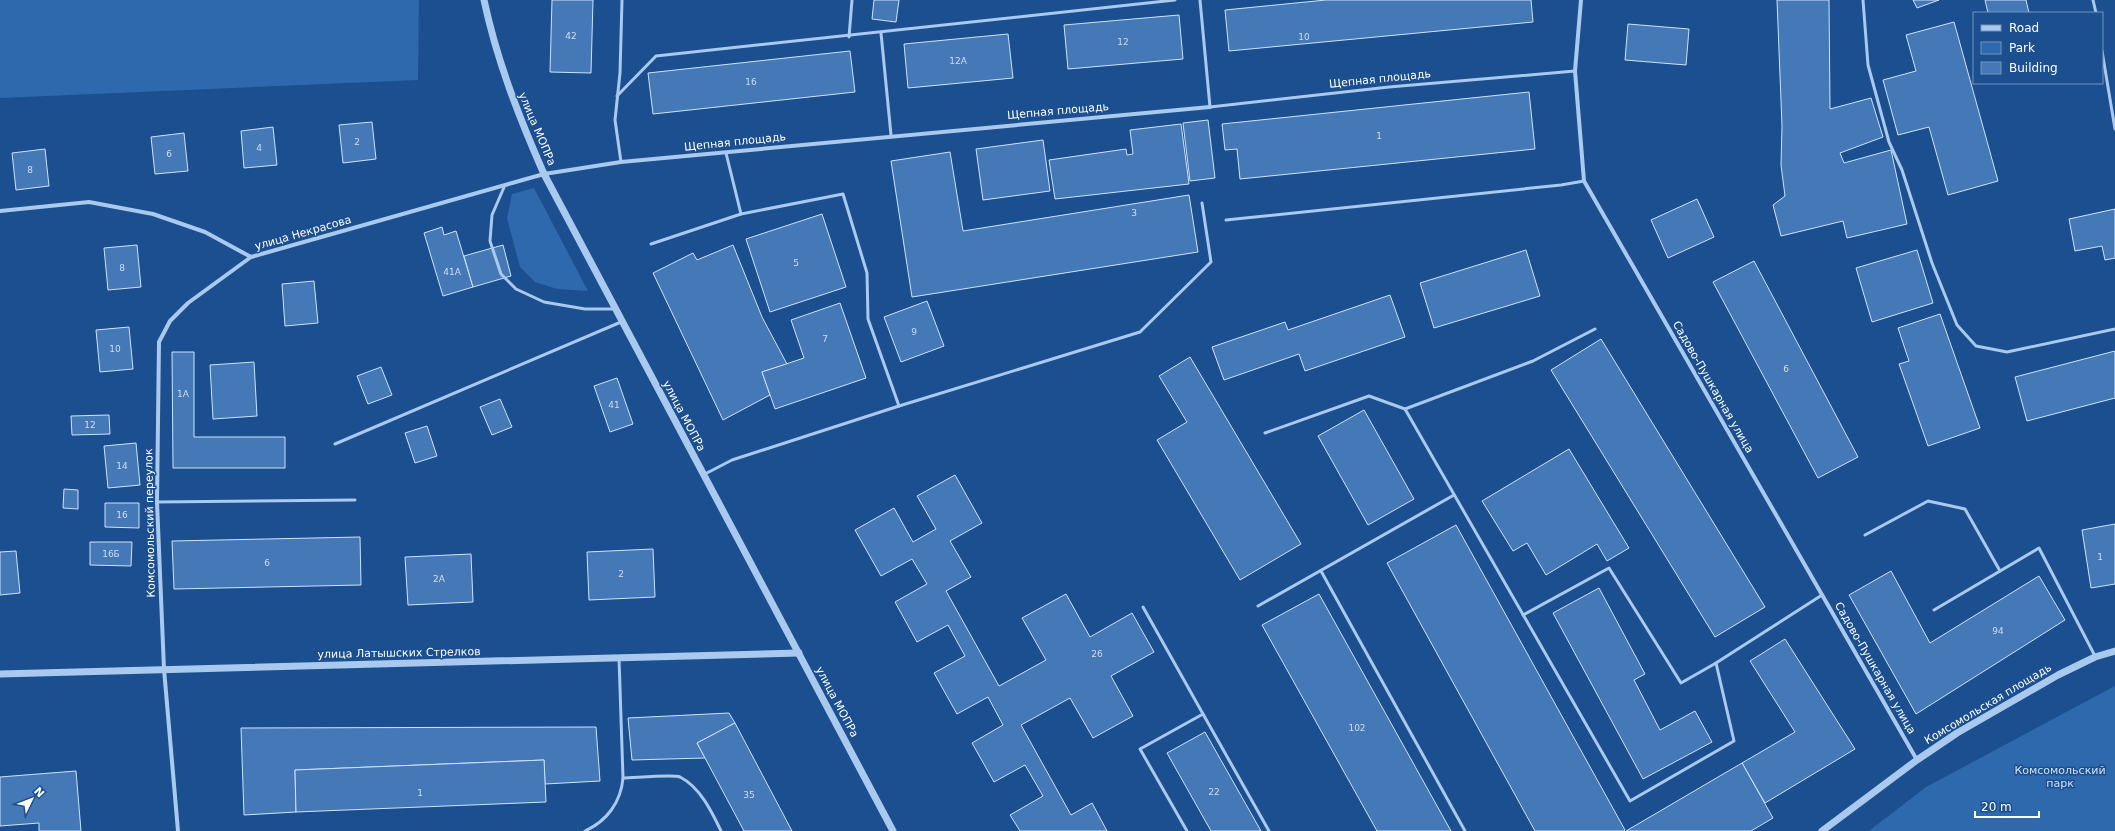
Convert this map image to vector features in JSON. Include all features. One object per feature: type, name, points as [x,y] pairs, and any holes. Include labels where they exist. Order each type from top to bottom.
[{"type":"street","name":"улица МОПРа","points":[[484,0],[492,40],[514,107],[544,174],[614,309],[799,653],[892,831]]},
{"type":"street","name":"Садово-Пушкарная улица","points":[[1581,0],[1574,70],[1584,181],[1917,760]]},
{"type":"street","name":"Щепная площадь","points":[[544,174],[621,162],[726,153],[892,135],[1210,107]]},
{"type":"street","name":"улица Некрасова","points":[[0,211],[89,202],[153,214],[205,232],[251,257],[544,174]]},
{"type":"street","name":"Комсомольский переулок","points":[[178,831],[164,670],[157,502],[158,342],[170,321],[188,303],[251,257]]},
{"type":"street","name":"Комсомольская площадь","points":[[1822,831],[1917,760],[1957,733],[2044,682],[2095,658],[2115,651]]},
{"type":"street","name":"улица Латышских Стрелков","points":[[0,674],[799,653]]},
{"type":"lane","points":[[621,162],[616,128],[617,96],[620,73],[622,0]]},
{"type":"lane","points":[[847,0],[852,1],[849,37]]},
{"type":"lane","points":[[617,96],[656,56],[849,37],[1175,0]]},
{"type":"lane","points":[[1200,0],[1210,107]]},
{"type":"lane","points":[[1863,0],[1868,65],[1887,134],[1902,170],[1932,263],[1957,325],[1976,346],[2008,352],[2115,329]]},
{"type":"lane","points":[[2094,0],[2096,12]]},
{"type":"lane","points":[[881,33],[892,135]]},
{"type":"lane","points":[[2103,57],[2115,129]]},
{"type":"lane","name":"Щепная площадь","points":[[1210,107],[1388,87],[1574,70]]},
{"type":"lane","points":[[726,153],[741,214]]},
{"type":"lane","points":[[1226,220],[1561,185],[1584,181]]},
{"type":"lane","points":[[505,185],[492,215],[490,241],[501,274],[516,289],[544,302],[585,309],[614,309]]},
{"type":"lane","points":[[651,244],[741,214],[843,194],[867,273],[868,319],[899,406]]},
{"type":"lane","points":[[703,475],[732,460],[899,406],[1140,332],[1211,262],[1202,203]]},
{"type":"lane","points":[[335,444],[621,322]]},
{"type":"lane","points":[[1265,433],[1368,396],[1405,409],[1534,360],[1595,328]]},
{"type":"lane","points":[[1405,409],[1630,801],[1734,741],[1716,663]]},
{"type":"lane","points":[[1258,606],[1454,495]]},
{"type":"lane","points":[[157,502],[355,500]]},
{"type":"lane","points":[[1864,535],[1928,500],[1965,509],[2000,571]]},
{"type":"lane","points":[[1934,610],[2039,548],[2095,658]]},
{"type":"lane","points":[[1523,615],[1609,568],[1681,683],[1716,663],[1822,595]]},
{"type":"lane","points":[[1321,570],[1466,831]]},
{"type":"lane","points":[[1143,606],[1269,831]]},
{"type":"lane","points":[[585,831],[595,826],[606,816],[622,791],[623,778],[618,658]]},
{"type":"lane","points":[[1187,831],[1140,749],[1203,714]]},
{"type":"lane","points":[[623,778],[679,776],[696,789],[712,812],[722,831]]},
{"type":"green space","points":[[0,0],[419,0],[418,80],[0,98]]},
{"type":"green space","points":[[534,188],[588,291],[557,289],[535,282],[520,267],[507,218],[512,194]]},
{"type":"green space","name":"Комсомольский парк","points":[[2115,686],[2115,831],[1869,831],[1926,787]]},
{"type":"building","points":[[552,0],[593,0],[591,73],[550,72]]},
{"type":"building","points":[[874,0],[899,0],[896,22],[872,19]]},
{"type":"building","points":[[1326,0],[1531,0],[1533,22],[1229,51],[1225,10]]},
{"type":"building","points":[[1777,0],[1829,0],[1830,109],[1871,98],[1883,137],[1840,153],[1844,163],[1891,150],[1907,224],[1847,238],[1843,221],[1781,236],[1773,205],[1785,196],[1781,165],[1782,126]]},
{"type":"building","points":[[1913,0],[1939,0],[1917,8]]},
{"type":"building","points":[[1985,0],[2026,0],[2029,12],[1988,12]]},
{"type":"building","points":[[1179,15],[1183,59],[1068,69],[1064,25]]},
{"type":"building","points":[[1954,22],[1998,181],[1948,195],[1929,127],[1898,135],[1883,80],[1916,71],[1906,35]]},
{"type":"building","points":[[1628,24],[1689,29],[1686,65],[1625,60]]},
{"type":"building","points":[[1008,34],[1013,78],[908,88],[904,44]]},
{"type":"building","points":[[850,51],[855,92],[653,114],[648,73]]},
{"type":"building","points":[[1529,92],[1535,149],[1240,179],[1237,149],[1225,150],[1222,124]]},
{"type":"building","points":[[1208,120],[1215,178],[1190,181],[1183,123]]},
{"type":"building","points":[[372,122],[376,159],[343,163],[339,125]]},
{"type":"building","points":[[1181,124],[1189,184],[1055,199],[1049,160],[1126,149],[1127,155],[1133,154],[1130,130]]},
{"type":"building","points":[[273,127],[277,165],[244,168],[241,131]]},
{"type":"building","points":[[184,133],[188,171],[155,174],[151,137]]},
{"type":"building","points":[[1043,140],[1050,191],[983,200],[976,149]]},
{"type":"building","points":[[45,149],[49,186],[16,190],[12,153]]},
{"type":"building","points":[[950,152],[963,231],[1189,195],[1198,252],[912,297],[891,161]]},
{"type":"building","points":[[1697,199],[1714,237],[1668,258],[1651,220]]},
{"type":"building","points":[[2115,209],[2115,258],[2105,260],[2102,246],[2075,251],[2069,219]]},
{"type":"building","points":[[822,214],[846,287],[770,312],[746,239]]},
{"type":"building","points":[[442,227],[444,235],[456,231],[473,287],[443,296],[424,233]]},
{"type":"building","points":[[137,245],[141,287],[108,290],[104,248]]},
{"type":"building","points":[[503,245],[511,276],[473,287],[464,256]]},
{"type":"building","points":[[733,245],[762,317],[787,364],[762,372],[770,395],[723,420],[653,273],[693,253],[697,260]]},
{"type":"building","points":[[1526,250],[1540,296],[1434,328],[1420,283]]},
{"type":"building","points":[[1917,250],[1933,303],[1872,322],[1856,268]]},
{"type":"building","points":[[1754,261],[1858,457],[1818,478],[1713,282]]},
{"type":"building","points":[[314,281],[318,323],[285,326],[282,284]]},
{"type":"building","points":[[1390,295],[1405,337],[1305,371],[1299,354],[1224,380],[1212,347],[1285,322],[1288,330]]},
{"type":"building","points":[[927,301],[944,346],[901,362],[884,317]]},
{"type":"building","points":[[840,303],[866,378],[775,409],[762,372],[804,358],[791,320]]},
{"type":"building","points":[[1940,314],[1980,428],[1928,446],[1899,364],[1909,361],[1898,328]]},
{"type":"building","points":[[129,327],[133,369],[100,372],[96,330]]},
{"type":"building","points":[[1601,339],[1765,607],[1715,637],[1551,370]]},
{"type":"building","points":[[2115,351],[2115,398],[2027,421],[2015,377]]},
{"type":"building","points":[[172,352],[194,352],[194,437],[285,437],[285,468],[173,468]]},
{"type":"building","points":[[1190,357],[1301,544],[1240,580],[1157,440],[1187,422],[1159,376]]},
{"type":"building","points":[[254,362],[257,416],[213,419],[210,365]]},
{"type":"building","points":[[381,367],[392,395],[368,404],[357,376]]},
{"type":"building","points":[[617,378],[633,424],[610,432],[594,386]]},
{"type":"building","points":[[500,399],[512,427],[492,435],[480,407]]},
{"type":"building","points":[[1364,410],[1414,499],[1368,525],[1318,436]]},
{"type":"building","points":[[109,415],[110,434],[72,435],[71,416]]},
{"type":"building","points":[[427,426],[437,456],[415,463],[405,433]]},
{"type":"building","points":[[136,443],[140,485],[108,488],[104,446]]},
{"type":"building","points":[[1569,449],[1629,548],[1607,561],[1597,544],[1546,575],[1527,543],[1513,551],[1482,501]]},
{"type":"building","points":[[955,475],[982,523],[950,541],[971,577],[946,591],[999,686],[1046,660],[1022,618],[1066,594],[1090,637],[1132,613],[1154,652],[1111,676],[1133,716],[1093,738],[1070,698],[1021,725],[1071,815],[1092,803],[1107,831],[1020,831],[1010,815],[1043,796],[1025,765],[994,782],[972,743],[1003,725],[988,697],[957,714],[934,673],[965,656],[948,625],[917,642],[895,602],[927,584],[912,559],[881,576],[855,530],[894,508],[913,542],[936,529],[917,496]]},
{"type":"building","points":[[64,489],[78,490],[78,509],[63,508]]},
{"type":"building","points":[[105,503],[139,503],[139,528],[105,527]]},
{"type":"building","points":[[2115,524],[2115,584],[2091,588],[2082,530]]},
{"type":"building","points":[[1456,525],[1625,830],[1624,831],[1535,831],[1387,563]]},
{"type":"building","points":[[360,537],[361,585],[174,589],[172,541]]},
{"type":"building","points":[[90,542],[132,542],[131,566],[90,565]]},
{"type":"building","points":[[653,549],[655,597],[589,600],[587,552]]},
{"type":"building","points":[[16,551],[20,593],[0,595],[0,552]]},
{"type":"building","points":[[471,554],[473,602],[408,605],[405,557]]},
{"type":"building","points":[[1891,571],[1930,643],[2039,576],[2065,620],[1916,714],[1849,595]]},
{"type":"building","points":[[1599,588],[1645,674],[1634,680],[1660,730],[1695,711],[1712,742],[1643,779],[1553,613]]},
{"type":"building","points":[[1319,594],[1451,831],[1377,831],[1262,625]]},
{"type":"building","points":[[1785,639],[1855,749],[1765,803],[1742,763],[1795,732],[1750,661]]},
{"type":"building","points":[[729,713],[735,723],[697,743],[705,758],[632,760],[628,718]]},
{"type":"building","points":[[735,723],[792,831],[744,831],[697,743]]},
{"type":"building","points":[[596,727],[600,781],[545,784],[544,760],[295,770],[296,812],[244,815],[241,728]]},
{"type":"building","points":[[1205,732],[1261,831],[1211,831],[1167,753]]},
{"type":"building","points":[[544,760],[546,802],[296,812],[295,770]]},
{"type":"building","points":[[1742,763],[1773,818],[1751,831],[1626,831]]},
{"type":"building","points":[[76,771],[81,831],[39,831],[39,823],[0,826],[0,777]]}]
